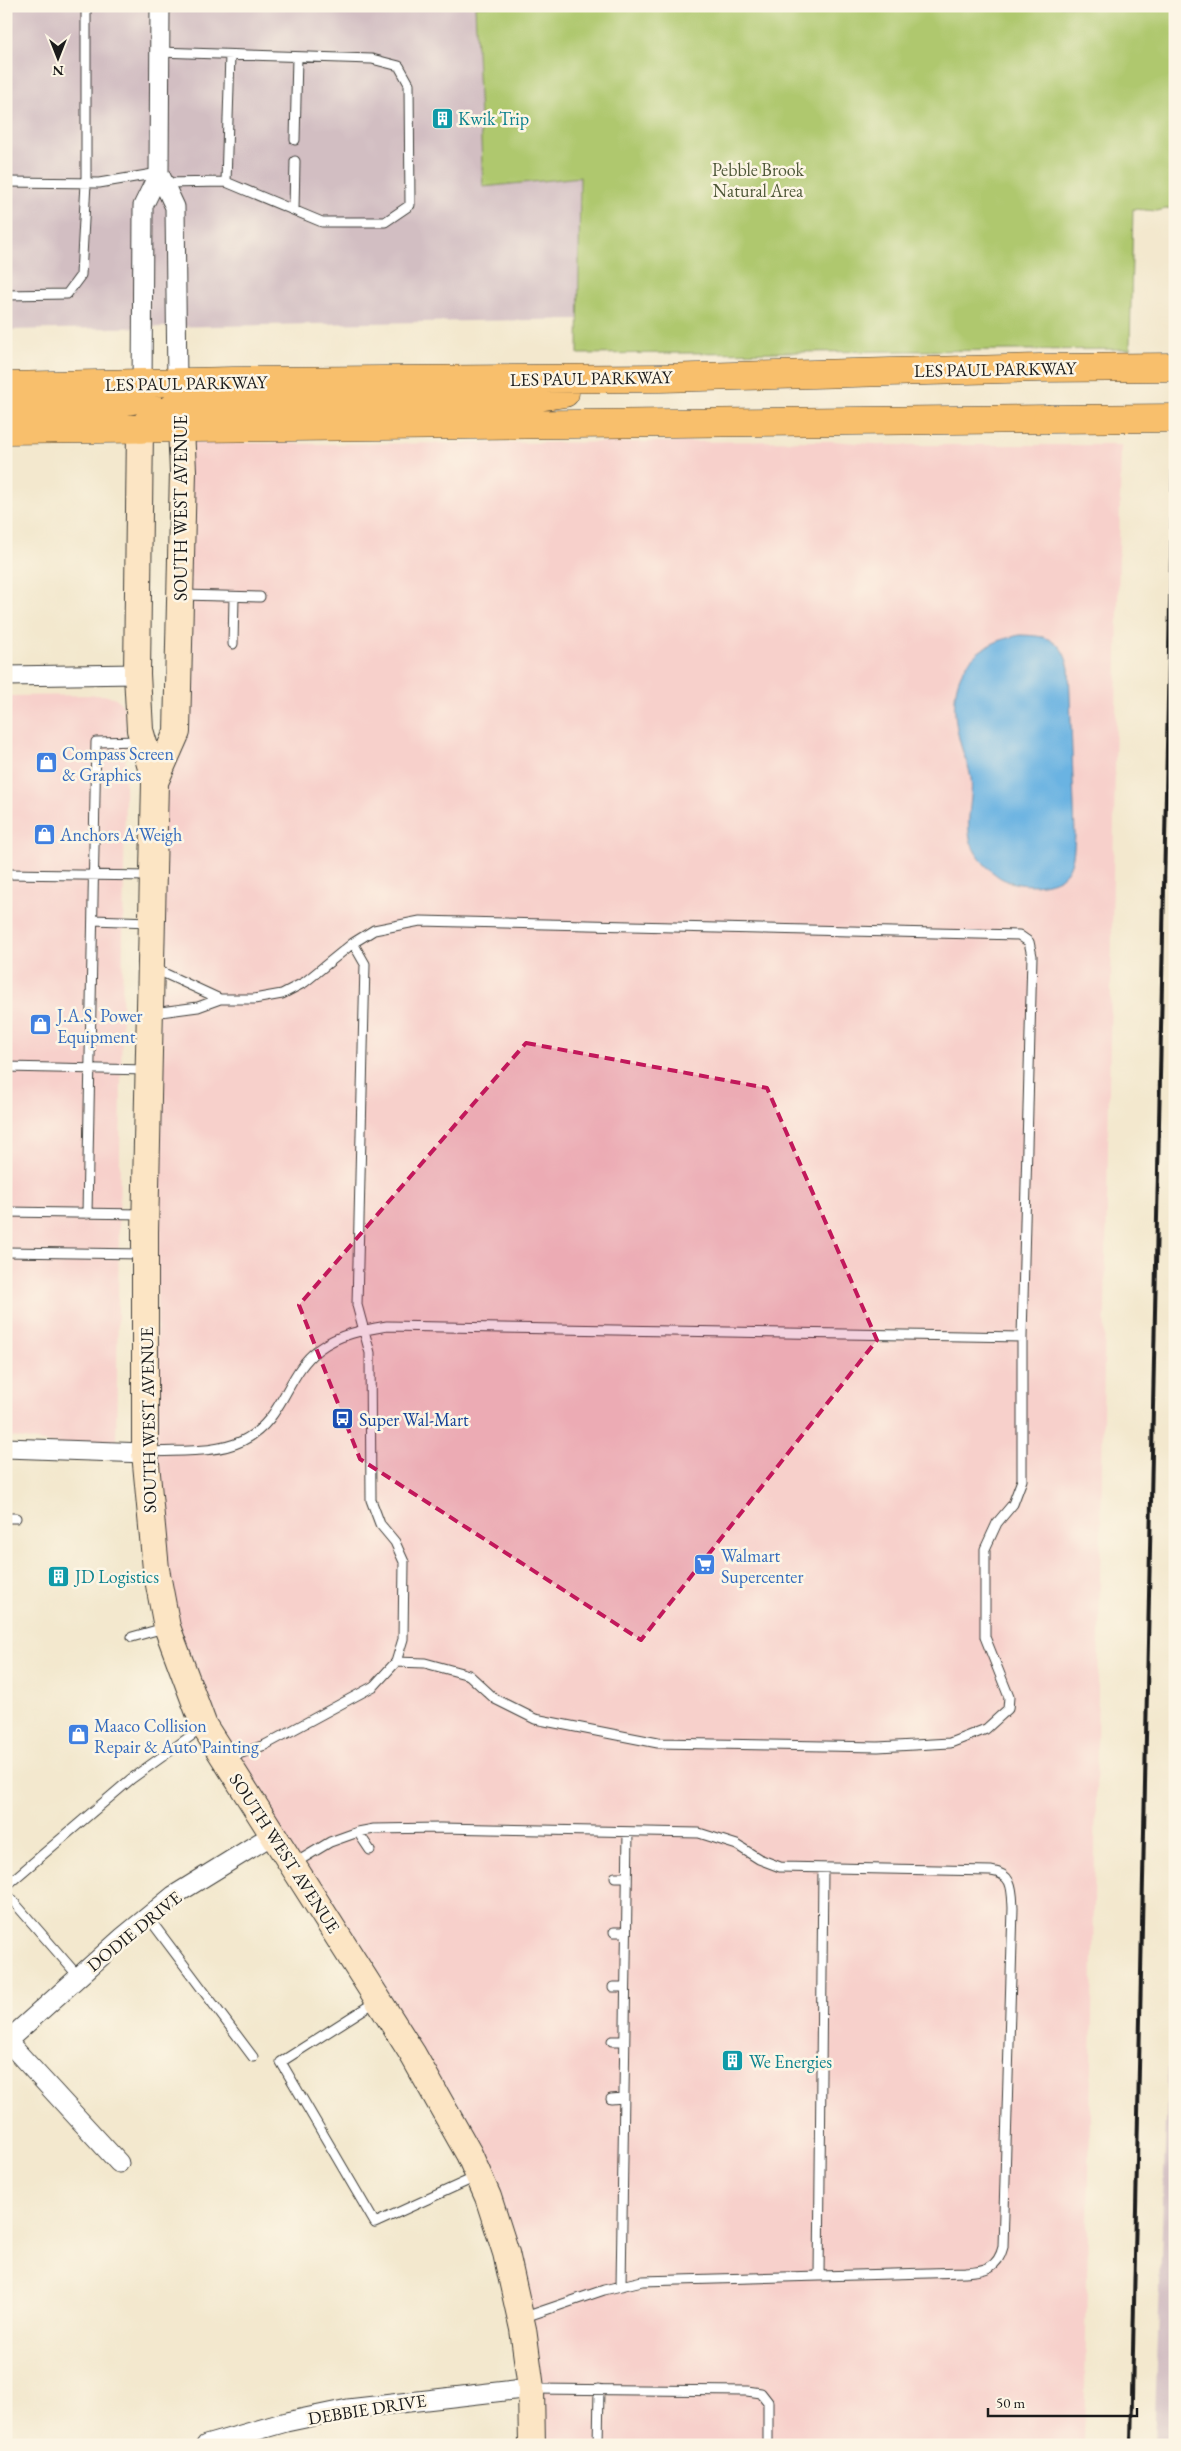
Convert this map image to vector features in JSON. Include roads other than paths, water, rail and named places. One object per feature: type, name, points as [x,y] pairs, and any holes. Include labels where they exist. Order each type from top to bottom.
[{"type":"main road","name":"LES PAUL PARKWAY","points":[[6,430],[140,429],[180,406],[661,378],[1040,368],[1175,367]]},
{"type":"main road","name":"LES PAUL PARKWAY","points":[[6,386],[142,392]]},
{"type":"main road","points":[[6,408],[91,406],[142,392],[159,394],[180,406]]},
{"type":"main road","name":"LES PAUL PARKWAY","points":[[180,406],[1046,419],[1175,418]]},
{"type":"street","name":"SOUTH WEST AVENUE","points":[[155,782],[177,732],[180,595],[180,406],[175,207],[161,178],[160,6]]},
{"type":"street","name":"SOUTH WEST AVENUE","points":[[161,178],[143,206],[137,674],[140,730],[155,782],[148,1014],[145,1452],[156,1569],[166,1627],[204,1726],[434,2090],[479,2176],[506,2252],[521,2318],[531,2388],[532,2445]]},
{"type":"street","points":[[6,676],[137,674]]},
{"type":"street","points":[[6,1448],[145,1452]]},
{"type":"street","name":"DODIE DRIVE","points":[[6,2041],[173,1896],[272,1834]]},
{"type":"street","points":[[6,2041],[119,2163]]},
{"type":"street","name":"DEBBIE DRIVE","points":[[206,2445],[286,2422],[348,2409],[531,2388]]},
{"type":"lane","points":[[6,295],[67,294],[80,275],[86,183],[86,6]]},
{"type":"lane","points":[[6,182],[99,183],[161,178],[226,182],[322,222],[385,222],[410,205],[409,84],[399,66],[372,58],[160,52]]},
{"type":"lane","points":[[226,182],[230,55]]},
{"type":"lane","points":[[296,140],[297,57]]},
{"type":"lane","points":[[294,210],[295,161]]},
{"type":"lane","points":[[180,595],[260,597]]},
{"type":"lane","points":[[233,644],[234,597]]},
{"type":"lane","points":[[87,1214],[96,742],[143,741]]},
{"type":"lane","points":[[6,874],[152,876]]},
{"type":"lane","points":[[93,920],[150,922]]},
{"type":"lane","points":[[148,1014],[198,1007],[220,1000],[254,1000],[282,994],[319,972],[353,943],[374,930],[420,921],[1019,935],[1028,942],[1032,956],[1022,1337],[1022,1480],[1013,1504],[997,1523],[985,1549],[985,1637],[1009,1697],[1008,1709],[986,1729],[950,1743],[878,1747],[658,1743],[535,1719],[495,1699],[469,1675],[425,1663],[396,1662]]},
{"type":"lane","points":[[224,1759],[265,1744],[374,1686],[396,1662],[403,1639],[404,1562],[395,1542],[380,1524],[371,1500],[370,1353],[357,1305],[365,964],[353,943]]},
{"type":"lane","points":[[149,966],[220,1000]]},
{"type":"lane","points":[[6,1067],[148,1070]]},
{"type":"lane","points":[[6,1212],[146,1214]]},
{"type":"lane","points":[[6,1252],[82,1257],[145,1254]]},
{"type":"lane","points":[[145,1452],[221,1447],[242,1441],[259,1430],[276,1414],[302,1366],[318,1349],[339,1337],[387,1326],[1022,1337]]},
{"type":"lane","points":[[132,1637],[166,1627]]},
{"type":"lane","points":[[6,1886],[131,1779],[204,1726]]},
{"type":"lane","points":[[293,1865],[330,1842],[358,1832],[400,1828],[699,1832],[737,1845],[759,1859],[780,1867],[1002,1872],[1008,1878],[1012,1889],[1013,1908],[1004,2237],[1001,2258],[993,2267],[982,2271],[649,2281],[621,2286],[521,2318]]},
{"type":"lane","points":[[358,1832],[370,1850]]},
{"type":"lane","points":[[621,2286],[628,1832]]},
{"type":"lane","points":[[820,2276],[823,1869]]},
{"type":"lane","points":[[615,1876],[627,1876]]},
{"type":"lane","points":[[6,1893],[79,1977]]},
{"type":"lane","points":[[148,1917],[254,2057]]},
{"type":"lane","points":[[614,1932],[626,1932]]},
{"type":"lane","points":[[613,1987],[626,1987]]},
{"type":"lane","points":[[378,2000],[281,2062],[375,2223],[479,2176]]},
{"type":"lane","points":[[612,2041],[624,2041]]},
{"type":"lane","points":[[611,2099],[624,2098]]},
{"type":"lane","points":[[531,2388],[747,2391],[761,2393],[768,2402],[768,2445]]},
{"type":"lane","points":[[598,2445],[600,2390]]},
{"type":"water","points":[[1020,635],[1039,636],[1058,645],[1066,658],[1069,668],[1074,852],[1069,869],[1062,877],[1048,883],[1030,885],[1013,883],[999,877],[984,863],[972,844],[969,835],[971,778],[956,725],[955,706],[956,689],[961,674],[970,660],[982,649],[999,641]]},
{"type":"railway","points":[[1131,2445],[1175,368]]},
{"type":"place","name":"Kwik Trip","points":[[442,118]]},
{"type":"place","name":"Compass Screen & Graphics","points":[[46,763]]},
{"type":"place","name":"Anchors A'Weigh","points":[[44,834]]},
{"type":"place","name":"J.A.S. Power Equipment","points":[[41,1025]]},
{"type":"place","name":"Super Wal-Mart","points":[[343,1419]]},
{"type":"place","name":"Walmart Supercenter","points":[[705,1565]]},
{"type":"place","name":"JD Logistics","points":[[59,1576]]},
{"type":"place","name":"Maaco Collision Repair & Auto Painting","points":[[78,1735]]},
{"type":"place","name":"We Energies","points":[[733,2061]]},
{"type":"park label","name":"Pebble Brook Natural Area","points":[[758,179]]}]
